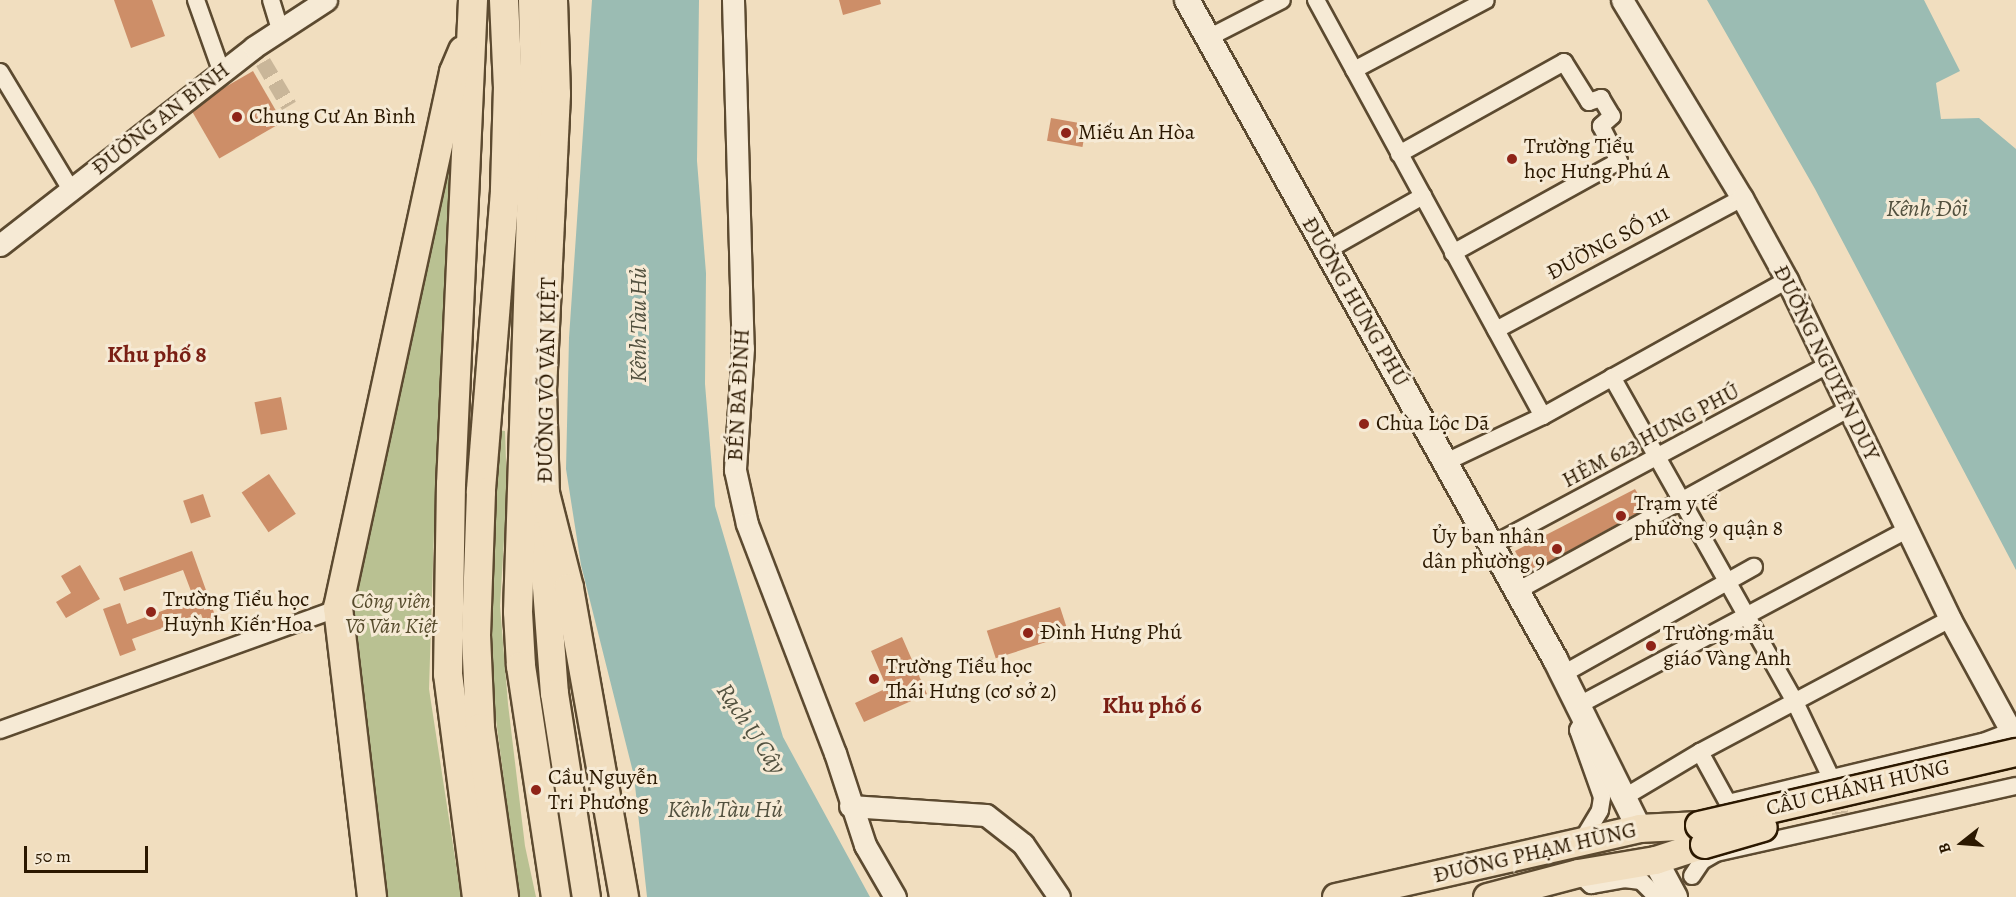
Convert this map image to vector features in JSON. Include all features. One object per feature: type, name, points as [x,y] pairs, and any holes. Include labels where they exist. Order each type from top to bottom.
[{"type":"highway","points":[[504,0],[508,87],[506,158],[481,492],[476,635],[480,728],[504,897]]},
{"type":"highway","name":"ĐƯỜNG VÕ VĂN KIỆT","points":[[532,0],[535,91],[525,303],[518,612],[521,666],[556,897]]},
{"type":"highway","name":"ĐƯỜNG VÕ VĂN KIỆT","points":[[554,0],[556,94],[542,388],[545,493],[574,611],[624,897]]},
{"type":"highway","points":[[372,897],[338,608],[454,72],[472,10]]},
{"type":"highway","points":[[472,10],[452,472],[448,674],[477,897]]},
{"type":"highway","points":[[525,303],[542,388]]},
{"type":"main road","name":"ĐƯỜNG HƯNG PHÚ","points":[[1188,0],[1324,252],[1446,462],[1563,675],[1639,828]]},
{"type":"main road","points":[[545,493],[542,534],[554,693],[586,897]]},
{"type":"main road","name":"CẦU CHÁNH HƯNG","points":[[1702,834],[2014,739]]},
{"type":"main road","name":"CẦU CHÁNH HƯNG","points":[[1702,834],[1782,822],[2016,768]]},
{"type":"main road","name":"ĐƯỜNG PHẠM HÙNG","points":[[1336,897],[1639,828],[1702,834]]},
{"type":"main road","name":"ĐƯỜNG PHẠM HÙNG","points":[[1487,897],[1578,873],[1655,860],[1702,834]]},
{"type":"main road","points":[[1655,860],[1675,897]]},
{"type":"street","points":[[196,0],[222,73]]},
{"type":"street","points":[[271,0],[280,29]]},
{"type":"street","name":"ĐƯỜNG AN BÌNH","points":[[0,245],[70,188],[280,29],[326,0]]},
{"type":"street","name":"BẾN BA ĐÌNH","points":[[733,0],[743,348],[735,470],[747,524],[835,753],[850,807],[871,861],[895,897]]},
{"type":"street","points":[[1208,38],[1282,0]]},
{"type":"street","points":[[1316,0],[1543,416]]},
{"type":"street","points":[[1354,70],[1486,0]]},
{"type":"street","name":"ĐƯỜNG NGUYỄN DUY","points":[[1622,0],[1742,198],[1787,280],[1950,619],[2014,739]]},
{"type":"street","points":[[1400,154],[1563,62],[1589,102],[1601,98],[1612,116],[1601,126],[1619,161],[1453,253]]},
{"type":"street","points":[[0,72],[70,188]]},
{"type":"street","points":[[1324,252],[1423,196]]},
{"type":"street","name":"ĐƯỜNG SỐ 111","points":[[1496,330],[1742,198]]},
{"type":"street","points":[[1446,462],[1543,416],[1787,280]]},
{"type":"street","name":"HẺM 623 HƯNG PHÚ","points":[[1492,545],[1658,459],[1829,364]]},
{"type":"street","points":[[1612,377],[1794,700],[1836,784]]},
{"type":"street","points":[[1517,591],[1850,408]]},
{"type":"street","points":[[1580,843],[1600,810],[1602,797],[1578,730],[1581,712],[1746,615],[1907,530]]},
{"type":"street","points":[[1563,675],[1754,567]]},
{"type":"street","points":[[0,730],[338,608]]},
{"type":"street","points":[[1623,798],[1794,700],[1950,619]]},
{"type":"street","points":[[1700,752],[1728,804],[1836,784],[1983,742],[2014,739]]},
{"type":"street","points":[[1692,876],[1702,861],[1716,853],[1841,819],[2016,786]]},
{"type":"street","points":[[850,807],[986,815],[1023,844],[1059,897]]},
{"type":"street","points":[[1578,873],[1591,885],[1624,879],[1641,881],[1657,897]]},
{"type":"green space","name":"Công viên Võ Văn Kiệt","points":[[462,94],[436,468],[429,689],[461,897],[385,897],[349,613]]},
{"type":"green space","points":[[495,430],[505,431],[507,490],[500,606],[508,704],[525,846],[536,897],[519,897],[494,704],[488,632]]},
{"type":"water","name":"Kênh Tàu Hủ","points":[[592,0],[699,0],[697,161],[706,273],[705,384],[715,506],[783,737],[870,897],[647,897],[634,776],[581,565],[566,469],[569,338]]},
{"type":"water","name":"Kênh Đôi","points":[[1707,0],[1924,0],[1960,71],[1936,83],[1941,119],[1979,118],[2016,149],[2016,570],[1815,189]]},
{"type":"building","points":[[114,0],[152,0],[165,36],[131,48]]},
{"type":"building","points":[[839,0],[880,0],[881,4],[843,15]]},
{"type":"building","name":"Chung Cư An Bình","points":[[253,71],[282,122],[219,159],[190,108]]},
{"type":"building","name":"Miếu An Hòa","points":[[1051,118],[1086,124],[1082,147],[1047,141]]},
{"type":"building","points":[[281,397],[287,429],[261,435],[254,402]]},
{"type":"building","points":[[269,474],[296,514],[268,532],[242,492]]},
{"type":"building","points":[[1635,489],[1646,508],[1527,574],[1515,551]]},
{"type":"building","points":[[203,494],[211,517],[191,524],[183,501]]},
{"type":"building","points":[[192,551],[217,621],[205,625],[201,614],[132,639],[136,650],[120,656],[103,609],[120,603],[127,624],[194,599],[183,570],[124,591],[119,578]]},
{"type":"building","points":[[80,565],[100,599],[66,618],[56,602],[71,593],[61,576]]},
{"type":"building","name":"Đình Hưng Phú","points":[[1060,607],[1069,635],[996,658],[987,631]]},
{"type":"building","points":[[902,637],[927,694],[864,722],[855,703],[887,688],[871,651]]},
{"type":"tunnel","points":[[263,62],[289,106]]},
{"type":"tunnel","points":[[1836,788],[1840,814]]},
{"type":"place","name":"Chung Cư An Bình","points":[[237,117]]},
{"type":"place","name":"Miếu An Hòa","points":[[1066,133]]},
{"type":"place","name":"Trường Tiểu học Hưng Phú A","points":[[1512,159]]},
{"type":"place","name":"Chùa Lộc Dã","points":[[1364,424]]},
{"type":"place","name":"Trạm y tế phường 9 quận 8","points":[[1621,516]]},
{"type":"place","name":"Ủy ban nhân dân phường 9","points":[[1557,549]]},
{"type":"place","name":"Trường Tiểu học Huỳnh Kiến Hoa","points":[[151,612]]},
{"type":"place","name":"Đình Hưng Phú","points":[[1028,633]]},
{"type":"place","name":"Trường mẫu giáo Vàng Anh","points":[[1651,646]]},
{"type":"place","name":"Trường Tiểu học Thái Hưng (cơ sở 2)","points":[[874,679]]},
{"type":"place","name":"Cầu Nguyễn Tri Phương","points":[[536,790]]},
{"type":"district","name":"Khu phố 8","points":[[157,355]]},
{"type":"district","name":"Khu phố 6","points":[[1152,706]]},
{"type":"water label","name":"Rạch Ụ Cây","points":[[751,729]]}]
